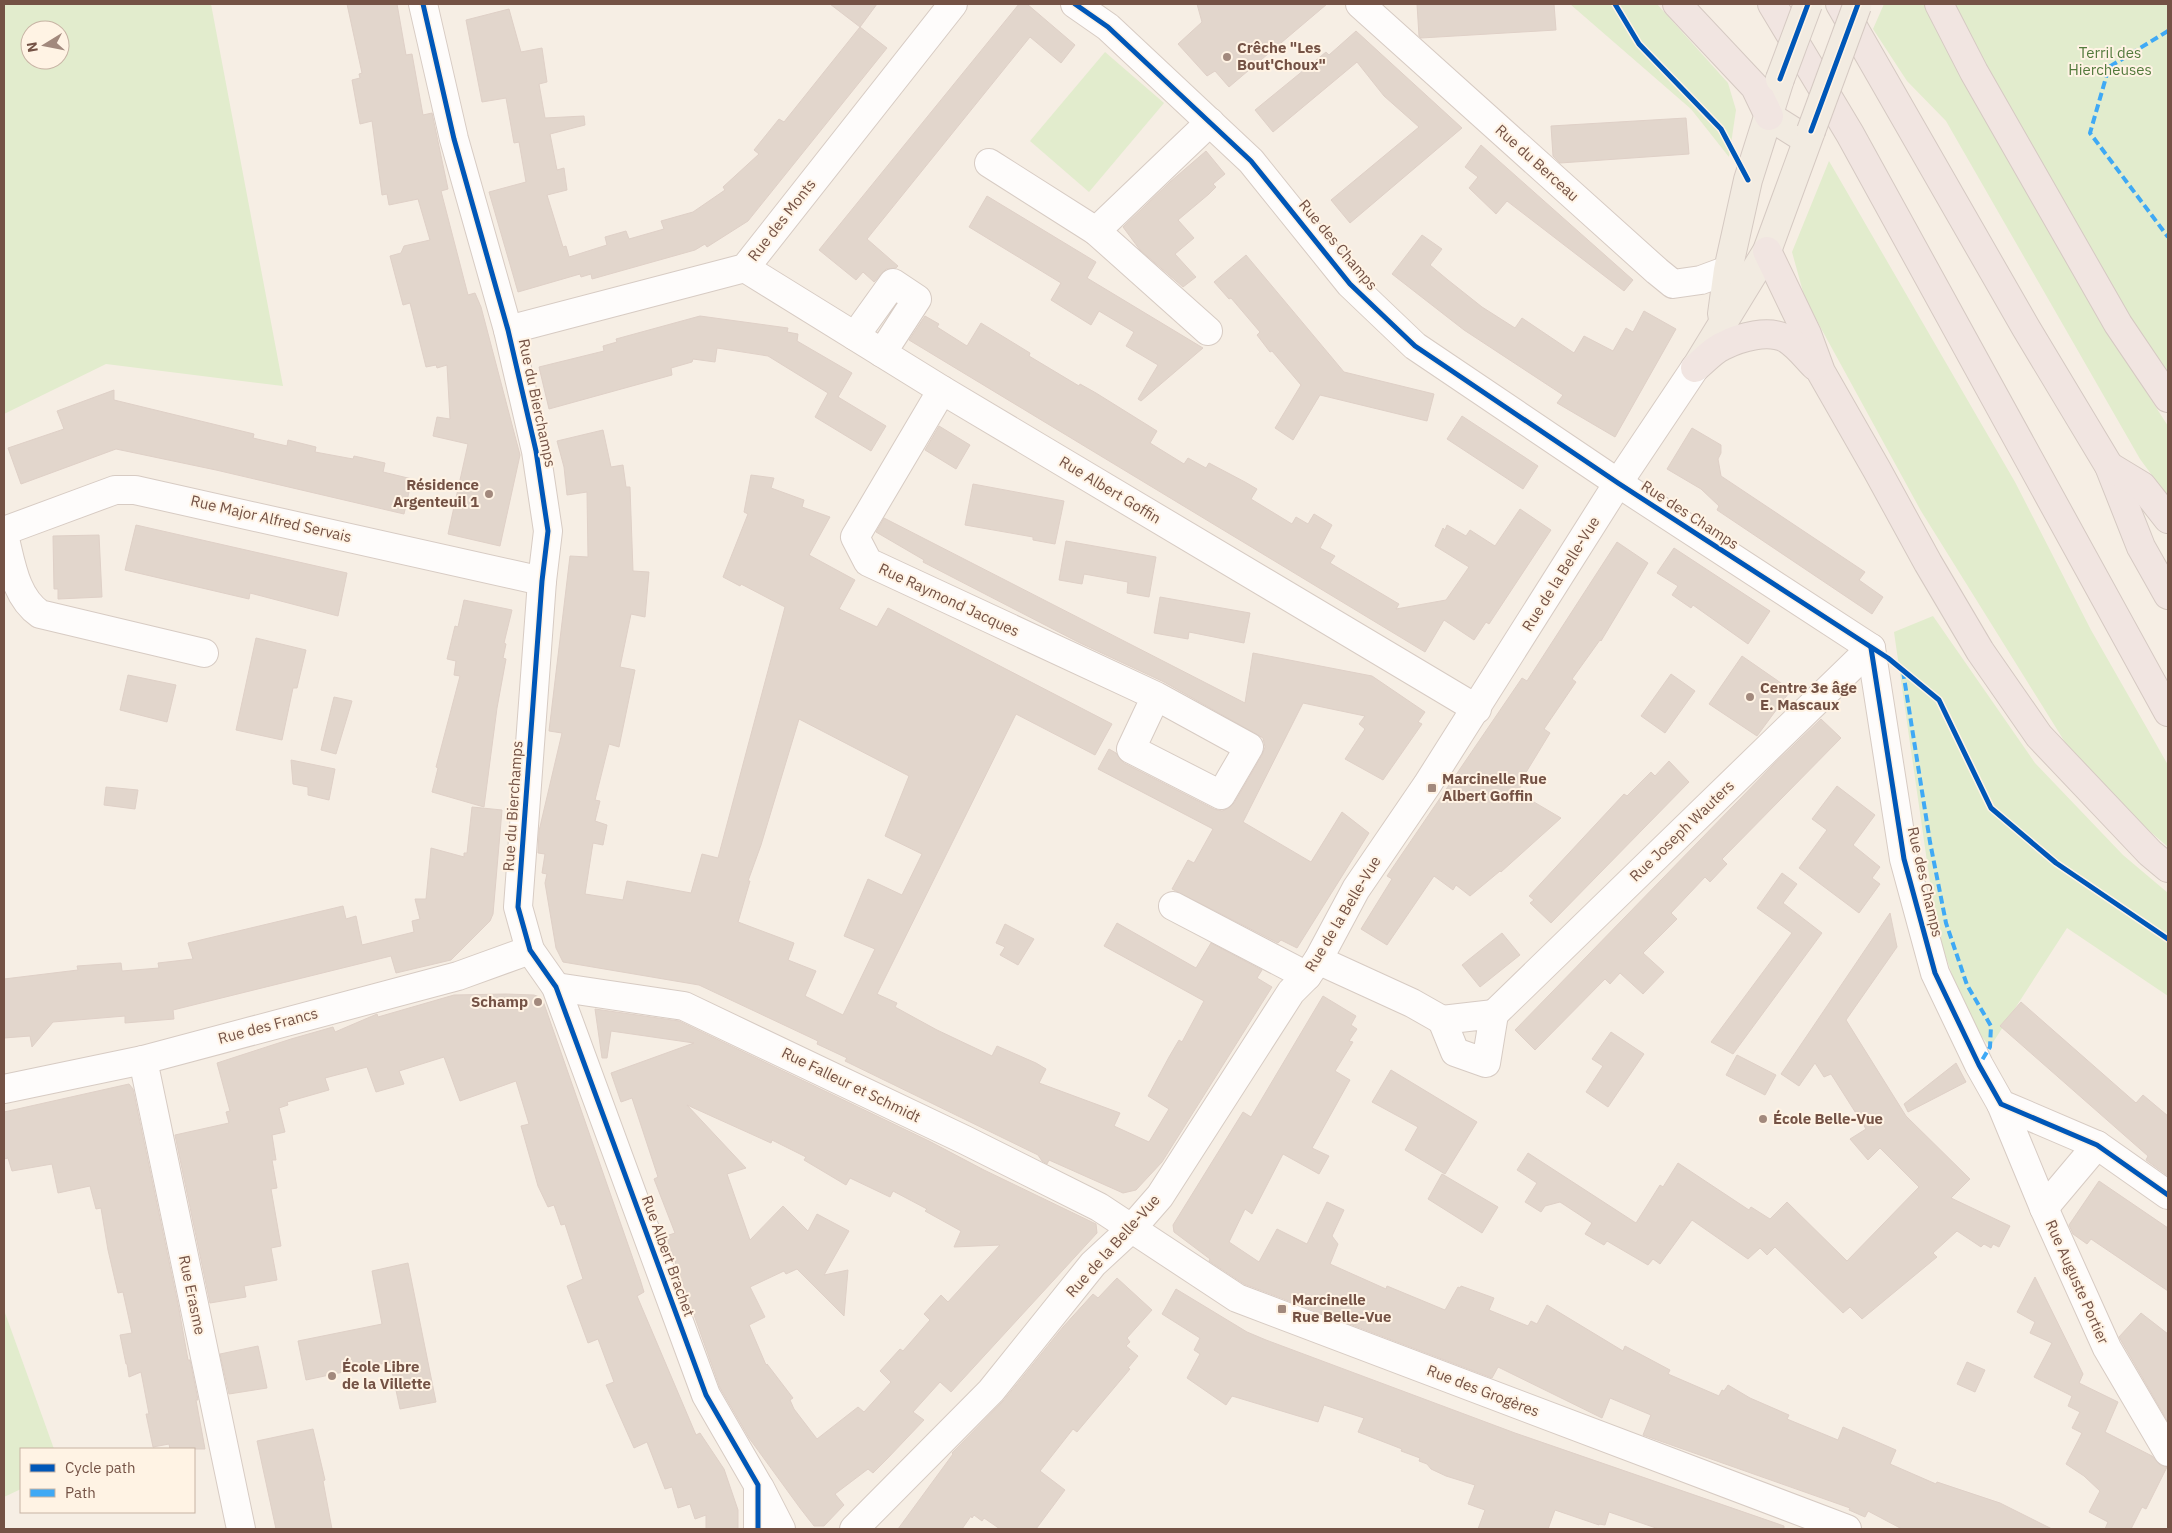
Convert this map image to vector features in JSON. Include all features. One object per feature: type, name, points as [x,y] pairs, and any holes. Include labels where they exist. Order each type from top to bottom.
[{"type":"highway","points":[[1677,4],[1755,87],[1769,116]]},
{"type":"highway","points":[[1772,4],[1850,134],[2168,712]]},
{"type":"highway","points":[[1852,4],[2026,328],[2109,466],[2141,547],[2168,594]]},
{"type":"highway","points":[[1939,4],[1974,72],[2118,324],[2168,398]]},
{"type":"highway","points":[[1766,251],[1806,334],[1821,372],[1878,470],[1928,563],[1980,651],[2039,736],[2150,854],[2168,868]]},
{"type":"highway","points":[[1695,368],[1721,346],[1745,338],[1771,334],[1785,338],[1798,348],[1821,372]]},
{"type":"highway","points":[[2109,466],[2142,486],[2168,519]]},
{"type":"main road","name":"Rue de la Belle-Vue","points":[[1720,326],[1728,270],[1748,180],[1780,79],[1808,4]]},
{"type":"main road","name":"Rue de la Belle-Vue","points":[[1695,368],[1766,251],[1809,136],[1852,4]]},
{"type":"main road","points":[[1769,116],[1809,136]]},
{"type":"main road","points":[[1744,198],[1766,251]]},
{"type":"street","name":"Rue du Bierchamps","points":[[423,4],[454,139],[508,330],[536,451],[548,532],[542,581],[518,907],[530,950],[556,987]]},
{"type":"street","name":"Rue des Champs","points":[[1075,4],[1108,27],[1250,161],[1350,284],[1415,346],[1618,483],[1871,648],[1904,859],[1935,973],[1979,1065],[2001,1104]]},
{"type":"street","name":"Rue du Berceau","points":[[1360,4],[1673,284],[1701,280],[1728,270]]},
{"type":"street","name":"Rue des Monts","points":[[508,330],[745,268],[940,8]]},
{"type":"street","points":[[1096,231],[1210,122]]},
{"type":"street","points":[[989,163],[1096,231],[1208,331]]},
{"type":"street","name":"Rue Albert Goffin","points":[[745,268],[942,390],[1477,709]]},
{"type":"street","points":[[855,336],[893,283],[917,299],[882,353]]},
{"type":"street","name":"Rue de la Belle-Vue","points":[[854,1529],[991,1391],[1093,1264],[1132,1228],[1160,1196],[1291,992],[1313,968],[1352,894],[1477,709],[1618,483],[1695,368]]},
{"type":"street","name":"Rue Raymond Jacques","points":[[942,390],[855,537],[868,562],[1156,696]]},
{"type":"street","name":"Rue Major Alfred Servais","points":[[4,531],[115,490],[135,490],[542,581]]},
{"type":"street","points":[[4,535],[22,595],[30,607],[40,614],[204,653]]},
{"type":"street","name":"Rue Joseph Wauters","points":[[1494,1014],[1871,648]]},
{"type":"street","points":[[1173,906],[1313,968],[1412,1003],[1442,1020],[1494,1014],[1486,1063],[1455,1052],[1442,1020]]},
{"type":"street","name":"Rue des Francs","points":[[4,1089],[143,1060],[458,976],[530,950]]},
{"type":"street","name":"Rue Falleur et Schmidt","points":[[556,987],[684,1006],[965,1140],[1099,1207],[1132,1228]]},
{"type":"street","name":"Rue Albert Brachet","points":[[556,987],[706,1395],[781,1529]]},
{"type":"street","name":"Rue Erasme","points":[[143,1060],[241,1529]]},
{"type":"street","points":[[2001,1104],[2096,1145],[2168,1195]]},
{"type":"street","name":"Rue Auguste Portier","points":[[2001,1104],[2044,1208],[2107,1348],[2168,1452]]},
{"type":"street","points":[[2044,1208],[2096,1145]]},
{"type":"street","name":"Rue des Grogères","points":[[1132,1228],[1237,1298],[1846,1529]]},
{"type":"street","points":[[758,1485],[758,1529]]},
{"type":"green space","points":[[4,4],[211,4],[283,386],[106,364],[4,414]]},
{"type":"green space","points":[[1570,4],[1657,4],[1728,83],[1736,110],[1729,157],[1691,109]]},
{"type":"green space","points":[[1884,4],[1928,4],[1968,90],[2123,356],[2168,426],[2168,497],[2140,459],[1946,121],[1907,81],[1873,29]]},
{"type":"green space","name":"Terril des Hiercheuses","points":[[1939,4],[2168,4],[2168,398]]},
{"type":"green space","points":[[1105,52],[1164,103],[1089,192],[1030,141]]},
{"type":"green space","points":[[1829,161],[2015,482],[2091,630],[2168,765],[2168,847],[2131,815],[2068,747],[1921,511],[1805,299],[1792,252]]},
{"type":"green space","points":[[1933,616],[2035,763],[2123,855],[2168,893],[2168,996],[2067,928],[1990,1047],[1967,1018],[1937,931],[1894,632]]},
{"type":"green space","points":[[4,1310],[54,1448],[20,1448],[20,1489],[4,1497]]},
{"type":"building","points":[[347,4],[397,4],[406,55],[412,54],[423,115],[432,113],[448,189],[441,191],[468,295],[475,293],[481,307],[520,455],[500,546],[448,534],[468,444],[433,436],[437,417],[450,419],[447,365],[437,368],[436,365],[426,367],[410,303],[403,305],[390,256],[401,253],[404,246],[430,240],[418,199],[389,205],[387,194],[382,195],[372,121],[360,124],[352,80],[360,78],[359,74],[362,73]]},
{"type":"building","points":[[830,4],[877,4],[860,27]]},
{"type":"building","points":[[1019,4],[1027,4],[1075,45],[1061,63],[1030,37],[867,239],[898,266],[886,269],[874,282],[863,272],[856,280],[819,250]]},
{"type":"building","name":"Crêche \"Les Bout'Choux\"","points":[[1197,4],[1327,4],[1229,87],[1215,71],[1207,76],[1178,44],[1202,22]]},
{"type":"building","points":[[1417,4],[1554,4],[1556,30],[1421,38],[1419,36]]},
{"type":"building","points":[[509,9],[521,52],[542,48],[547,82],[539,84],[545,118],[584,116],[585,125],[550,134],[557,170],[564,168],[567,190],[547,195],[563,247],[566,246],[569,257],[607,245],[605,237],[626,231],[629,239],[664,229],[661,221],[693,212],[725,190],[723,187],[759,154],[754,150],[779,119],[784,122],[860,27],[887,48],[748,221],[707,247],[705,244],[695,250],[592,279],[591,274],[581,277],[580,274],[518,292],[489,192],[526,182],[519,142],[514,143],[506,98],[482,102],[466,20]]},
{"type":"building","points":[[1356,31],[1462,128],[1350,223],[1331,200],[1419,127],[1384,96],[1357,62],[1273,132],[1255,110],[1326,52],[1329,55]]},
{"type":"building","points":[[1686,118],[1689,154],[1560,163],[1553,156],[1551,126]]},
{"type":"building","points":[[1481,145],[1633,280],[1624,291],[1507,201],[1496,214],[1469,188],[1478,177],[1465,167]]},
{"type":"building","points":[[1206,151],[1225,174],[1213,184],[1216,187],[1209,194],[1178,220],[1194,238],[1175,254],[1196,277],[1183,287],[1140,250],[1123,227]]},
{"type":"building","points":[[987,196],[1096,262],[1087,278],[1203,348],[1141,401],[1138,399],[1158,365],[1126,346],[1134,332],[1099,311],[1091,325],[1051,300],[1061,283],[969,227]]},
{"type":"building","points":[[1422,235],[1442,249],[1430,265],[1482,307],[1515,328],[1522,318],[1574,353],[1584,336],[1613,351],[1626,328],[1633,332],[1644,311],[1676,329],[1615,437],[1557,403],[1563,395],[1464,330],[1392,274]]},
{"type":"building","points":[[1246,255],[1344,372],[1434,394],[1427,421],[1320,395],[1293,440],[1275,428],[1301,385],[1272,351],[1270,352],[1257,335],[1260,332],[1231,298],[1229,299],[1214,282]]},
{"type":"building","points":[[700,316],[788,328],[787,332],[798,334],[797,341],[852,373],[838,397],[886,426],[871,451],[815,417],[828,393],[768,356],[717,348],[715,362],[693,359],[692,362],[671,368],[672,375],[549,409],[539,367],[604,351],[603,346],[617,342],[616,339]]},
{"type":"building","points":[[925,316],[939,324],[937,327],[967,346],[981,323],[1030,353],[1029,356],[1079,386],[1080,384],[1096,393],[1157,431],[1150,443],[1184,464],[1188,458],[1206,468],[1209,463],[1245,482],[1257,489],[1251,499],[1292,524],[1296,517],[1308,524],[1314,514],[1332,525],[1320,548],[1335,556],[1330,563],[1399,604],[1396,609],[1446,600],[1469,567],[1435,546],[1443,528],[1445,530],[1447,525],[1466,536],[1470,530],[1495,546],[1520,509],[1551,530],[1489,624],[1486,622],[1474,640],[1444,620],[1425,652],[909,340]]},
{"type":"building","points":[[114,390],[114,400],[254,434],[253,438],[287,446],[288,440],[316,447],[315,452],[353,459],[354,456],[385,463],[383,472],[412,479],[404,514],[216,470],[116,449],[21,484],[8,448],[64,429],[57,411]]},
{"type":"building","points":[[1462,416],[1538,466],[1523,489],[1447,439]]},
{"type":"building","points":[[939,426],[970,445],[956,469],[925,450]]},
{"type":"building","points":[[1692,428],[1721,445],[1721,453],[1718,459],[1721,476],[1865,572],[1859,580],[1883,597],[1872,614],[1717,510],[1719,506],[1701,489],[1667,469]]},
{"type":"building","points":[[603,430],[611,467],[623,465],[626,487],[630,487],[633,571],[649,572],[645,617],[631,614],[620,667],[635,670],[619,747],[609,744],[595,800],[600,801],[595,821],[607,825],[603,845],[593,843],[585,894],[623,900],[627,881],[691,893],[702,854],[718,858],[785,607],[741,584],[740,586],[723,577],[748,514],[744,512],[751,475],[774,478],[771,488],[804,500],[802,507],[830,517],[809,555],[855,580],[839,609],[877,627],[888,608],[1112,724],[1095,755],[1016,714],[877,994],[897,1003],[895,1007],[937,1030],[992,1056],[997,1046],[1036,1063],[1046,1069],[1039,1083],[1120,1113],[1114,1126],[1149,1142],[1169,1109],[1148,1096],[1179,1040],[1182,1042],[1204,1001],[1104,946],[1117,923],[1196,968],[1211,943],[1262,970],[1257,978],[1272,987],[1162,1162],[1136,1190],[1123,1193],[1049,1160],[1047,1164],[1038,1155],[845,1061],[847,1058],[817,1044],[818,1041],[699,985],[563,962],[556,948],[545,883],[547,874],[542,873],[545,854],[538,853],[539,831],[562,733],[549,731],[570,556],[588,557],[587,492],[567,495],[564,467],[557,441]],"holes":[[[799,719],[909,776],[885,836],[922,854],[902,895],[868,879],[844,936],[875,949],[843,1015],[805,996],[816,971],[788,960],[794,943],[738,922],[750,881],[748,881],[761,845]]]},
{"type":"building","points":[[973,484],[1064,501],[1055,544],[1033,540],[1033,537],[965,525]]},
{"type":"building","points":[[884,518],[1245,703],[1253,653],[1372,676],[1425,712],[1418,722],[1422,724],[1383,780],[1345,759],[1365,729],[1359,724],[1365,716],[1303,703],[1243,822],[1311,862],[1342,812],[1369,833],[1297,948],[1281,940],[1278,943],[1172,889],[1188,860],[1194,863],[1213,829],[1098,769],[1109,749],[1116,753],[1124,763],[1214,809],[1222,811],[1234,803],[1262,755],[1265,747],[1263,738],[1164,682],[1078,642],[923,562],[924,560],[876,532]]},
{"type":"building","points":[[136,525],[347,573],[338,616],[250,593],[249,599],[125,570]]},
{"type":"building","points":[[99,535],[102,597],[58,599],[58,589],[54,589],[53,536]]},
{"type":"building","points":[[1066,541],[1156,557],[1149,597],[1127,593],[1128,582],[1084,574],[1082,584],[1059,580]]},
{"type":"building","points":[[1617,542],[1648,563],[1601,641],[1572,679],[1576,682],[1544,729],[1550,733],[1519,784],[1521,786],[1517,792],[1561,818],[1501,872],[1470,896],[1456,885],[1453,890],[1434,876],[1387,945],[1361,929],[1392,879],[1387,876],[1522,678],[1527,681]]},
{"type":"building","points":[[1674,548],[1770,611],[1748,644],[1693,605],[1691,608],[1672,595],[1678,586],[1657,573]]},
{"type":"building","points":[[1160,597],[1250,613],[1244,643],[1189,632],[1188,639],[1154,633]]},
{"type":"building","points":[[464,600],[512,610],[504,643],[506,644],[503,658],[506,659],[497,708],[484,807],[432,792],[438,768],[436,767],[460,676],[454,675],[456,661],[447,659],[455,626],[458,627]]},
{"type":"building","points":[[256,638],[306,650],[297,688],[293,688],[282,740],[236,730]]},
{"type":"building","name":"Centre 3e âge E. Mascaux","points":[[1742,656],[1791,690],[1757,736],[1709,704]]},
{"type":"building","points":[[1671,674],[1695,691],[1665,733],[1641,716]]},
{"type":"building","points":[[128,675],[176,685],[167,722],[120,710]]},
{"type":"building","points":[[334,697],[352,701],[336,754],[321,750]]},
{"type":"building","points":[[1821,719],[1841,738],[1722,859],[1727,864],[1710,882],[1705,877],[1671,913],[1677,919],[1643,953],[1664,972],[1643,994],[1620,973],[1610,984],[1605,979],[1535,1050],[1515,1030],[1773,765]]},
{"type":"building","points":[[291,760],[335,769],[329,800],[308,795],[308,787],[293,784]]},
{"type":"building","points":[[1669,761],[1689,782],[1551,923],[1530,903],[1534,900],[1529,896],[1624,794],[1627,796],[1651,772],[1655,776]]},
{"type":"building","points":[[1837,786],[1875,815],[1853,845],[1880,867],[1872,878],[1880,884],[1859,913],[1799,868],[1827,830],[1812,819]]},
{"type":"building","points":[[106,787],[138,790],[135,809],[104,805]]},
{"type":"building","points":[[472,807],[502,810],[493,914],[490,921],[451,960],[396,973],[391,956],[173,1010],[174,1019],[125,1023],[125,1016],[53,1022],[32,1047],[30,1036],[4,1038],[4,979],[78,970],[77,966],[121,963],[122,971],[159,968],[158,963],[193,959],[188,943],[343,906],[346,919],[356,916],[362,945],[414,932],[412,921],[420,919],[415,899],[426,899],[431,848],[464,857],[464,853],[467,853]]},
{"type":"building","points":[[1782,873],[1797,884],[1783,903],[1822,933],[1733,1054],[1711,1042],[1792,933],[1757,908]]},
{"type":"building","points":[[1890,913],[1897,947],[1846,1020],[1906,1116],[1970,1179],[1951,1198],[2010,1226],[1999,1247],[1993,1244],[1991,1248],[1984,1244],[1981,1247],[1957,1231],[1933,1253],[1937,1257],[1862,1319],[1850,1307],[1843,1313],[1775,1247],[1767,1255],[1760,1248],[1748,1259],[1692,1220],[1660,1264],[1653,1259],[1648,1265],[1607,1241],[1604,1245],[1585,1234],[1592,1223],[1560,1202],[1545,1206],[1541,1212],[1525,1202],[1537,1183],[1517,1170],[1528,1153],[1636,1223],[1660,1185],[1663,1187],[1678,1163],[1749,1210],[1751,1207],[1770,1219],[1787,1202],[1847,1261],[1919,1187],[1880,1148],[1868,1160],[1850,1139],[1866,1129],[1831,1074],[1824,1077],[1815,1063],[1799,1086],[1781,1074]]},
{"type":"building","points":[[1005,924],[1034,939],[1018,965],[1000,955],[1005,947],[996,943]]},
{"type":"building","points":[[1502,933],[1520,955],[1480,987],[1462,965]]},
{"type":"building","points":[[454,995],[534,995],[542,998],[640,1279],[644,1292],[637,1296],[696,1435],[700,1433],[724,1469],[738,1510],[738,1529],[706,1529],[706,1515],[695,1519],[690,1504],[678,1508],[672,1487],[665,1489],[647,1442],[634,1448],[606,1385],[614,1382],[598,1339],[588,1343],[567,1286],[583,1279],[565,1224],[561,1225],[554,1205],[548,1207],[538,1186],[521,1126],[529,1124],[516,1081],[460,1101],[444,1057],[399,1071],[404,1084],[376,1092],[367,1067],[325,1078],[329,1090],[287,1102],[288,1105],[279,1108],[285,1132],[272,1135],[276,1160],[272,1160],[277,1188],[271,1189],[281,1246],[271,1248],[277,1280],[244,1286],[246,1297],[210,1303],[175,1135],[229,1123],[226,1112],[230,1111],[217,1063],[333,1027],[335,1032],[377,1014],[378,1017]]},
{"type":"building","points":[[1323,996],[1356,1016],[1351,1025],[1357,1029],[1349,1041],[1353,1042],[1335,1071],[1350,1080],[1312,1148],[1329,1156],[1319,1174],[1283,1154],[1252,1214],[1245,1209],[1229,1242],[1259,1262],[1277,1229],[1307,1244],[1327,1202],[1344,1210],[1332,1236],[1338,1244],[1330,1264],[1386,1289],[1387,1286],[1445,1310],[1458,1287],[1460,1288],[1461,1286],[1494,1298],[1489,1310],[1528,1326],[1531,1321],[1537,1324],[1547,1305],[1623,1351],[1625,1346],[1670,1370],[1668,1374],[1719,1396],[1728,1385],[1750,1398],[1789,1415],[1787,1419],[1838,1440],[1843,1427],[1896,1450],[1890,1464],[1936,1484],[1937,1482],[2000,1503],[2052,1529],[1902,1529],[1868,1511],[1865,1517],[1849,1510],[1850,1508],[1643,1435],[1651,1415],[1610,1398],[1602,1418],[1498,1367],[1492,1378],[1244,1284],[1209,1261],[1210,1259],[1174,1232],[1173,1225],[1243,1112],[1251,1117]]},
{"type":"building","points":[[2021,1002],[2136,1103],[2143,1095],[2168,1116],[2168,1176],[2146,1160],[2148,1156],[2000,1026]]},
{"type":"building","points":[[595,1009],[679,1021],[929,1141],[1096,1224],[1097,1233],[951,1392],[940,1382],[913,1412],[924,1420],[873,1473],[868,1469],[835,1494],[844,1505],[824,1526],[814,1526],[749,1438],[720,1388],[666,1236],[675,1233],[654,1179],[658,1177],[632,1098],[621,1102],[611,1073],[694,1043],[611,1031],[607,1058],[602,1058]],"holes":[[[687,1105],[771,1143],[772,1140],[806,1157],[804,1160],[846,1185],[850,1178],[890,1197],[893,1191],[927,1209],[925,1211],[961,1231],[954,1247],[1000,1245],[948,1302],[941,1295],[924,1314],[930,1320],[903,1351],[900,1349],[880,1371],[891,1382],[864,1412],[858,1407],[817,1439],[794,1409],[790,1400],[793,1398],[766,1365],[749,1325],[765,1317],[750,1287],[784,1271],[786,1274],[797,1269],[844,1316],[848,1270],[824,1275],[849,1231],[817,1214],[808,1231],[783,1206],[750,1240],[727,1174],[746,1168]]]},
{"type":"building","points":[[1611,1032],[1644,1054],[1608,1107],[1586,1092],[1603,1066],[1592,1059]]},
{"type":"building","points":[[1737,1055],[1776,1075],[1765,1095],[1726,1075]]},
{"type":"building","points":[[1956,1063],[1966,1082],[1908,1112],[1904,1104]]},
{"type":"building","points":[[1391,1070],[1477,1122],[1445,1174],[1405,1150],[1418,1127],[1372,1102]]},
{"type":"building","points":[[129,1084],[133,1089],[188,1360],[190,1360],[198,1400],[196,1400],[205,1449],[170,1448],[169,1444],[153,1447],[146,1414],[149,1414],[141,1372],[129,1377],[126,1364],[120,1335],[132,1333],[123,1292],[118,1293],[101,1208],[96,1209],[90,1186],[58,1193],[52,1164],[12,1171],[8,1158],[4,1159],[4,1112]]},
{"type":"building","points":[[1442,1174],[1498,1207],[1482,1233],[1428,1199]]},
{"type":"building","points":[[2099,1181],[2168,1228],[2168,1291],[2091,1239],[2087,1244],[2073,1234],[2069,1225]]},
{"type":"building","points":[[408,1263],[436,1402],[400,1409],[390,1362],[306,1380],[298,1341],[382,1324],[372,1271]]},
{"type":"building","points":[[2035,1277],[2083,1374],[2079,1383],[2118,1402],[2105,1432],[2152,1456],[2160,1465],[2167,1467],[2146,1509],[2142,1507],[2131,1529],[2105,1529],[2108,1522],[2089,1512],[2100,1491],[2084,1476],[2066,1464],[2082,1433],[2072,1428],[2080,1412],[2068,1406],[2072,1396],[2034,1377],[2052,1343],[2030,1333],[2035,1322],[2017,1312]]},
{"type":"building","points":[[1117,1278],[1152,1310],[1127,1338],[1130,1342],[1126,1346],[1138,1356],[1128,1368],[1130,1369],[1077,1432],[1073,1429],[1040,1471],[1065,1490],[1036,1529],[1000,1529],[984,1518],[982,1521],[974,1515],[972,1518],[971,1516],[962,1529],[898,1529],[952,1453],[1003,1401],[1063,1327],[1093,1294],[1098,1298]]},
{"type":"building","points":[[1176,1289],[1247,1332],[1266,1340],[1515,1433],[1784,1526],[1784,1529],[1659,1529],[1609,1512],[1605,1525],[1599,1525],[1555,1510],[1548,1529],[1478,1529],[1485,1510],[1468,1504],[1475,1485],[1446,1476],[1419,1461],[1420,1458],[1401,1451],[1402,1449],[1358,1432],[1364,1418],[1324,1405],[1318,1422],[1232,1396],[1226,1405],[1187,1378],[1200,1354],[1194,1350],[1200,1338],[1162,1314]]},
{"type":"building","points":[[2141,1313],[2168,1334],[2168,1422],[2119,1337]]},
{"type":"building","points":[[258,1346],[267,1388],[229,1394],[220,1354]]},
{"type":"building","points":[[1967,1362],[1985,1370],[1975,1392],[1957,1384]]},
{"type":"building","points":[[313,1429],[325,1480],[323,1481],[332,1529],[276,1529],[257,1441]]},
{"type":"marked path","points":[[2168,31],[2109,67],[2090,133],[2168,237]]},
{"type":"marked path","points":[[1903,671],[1930,842],[1946,923],[1967,985],[1991,1026],[1990,1047],[1979,1065]]},
{"type":"cycle path","points":[[423,4],[454,139],[508,330],[536,451],[548,531],[542,581],[518,907],[530,950],[556,987],[706,1395],[758,1485],[758,1529]]},
{"type":"cycle path","points":[[1075,4],[1108,27],[1251,161],[1350,284],[1415,346],[1618,483],[1888,658],[1939,700],[1991,808],[2056,863],[2168,939]]},
{"type":"cycle path","points":[[1615,4],[1639,44],[1721,129],[1748,180]]},
{"type":"cycle path","points":[[1780,79],[1808,4]]},
{"type":"cycle path","points":[[1811,131],[1858,4]]},
{"type":"cycle path","points":[[1871,648],[1904,859],[1935,973],[1979,1065],[2001,1104],[2097,1145],[2168,1195]]},
{"type":"place","name":"Crêche \"Les Bout'Choux\"","points":[[1227,57]]},
{"type":"place","name":"Résidence Argenteuil 1","points":[[489,494]]},
{"type":"place","name":"Centre 3e âge E. Mascaux","points":[[1750,697]]},
{"type":"place","name":"Marcinelle Rue Albert Goffin","points":[[1432,788]]},
{"type":"place","name":"Schamp","points":[[538,1002]]},
{"type":"place","name":"École Belle-Vue","points":[[1763,1119]]},
{"type":"place","name":"Marcinelle Rue Belle-Vue","points":[[1282,1309]]},
{"type":"place","name":"École Libre de la Villette","points":[[332,1376]]}]
